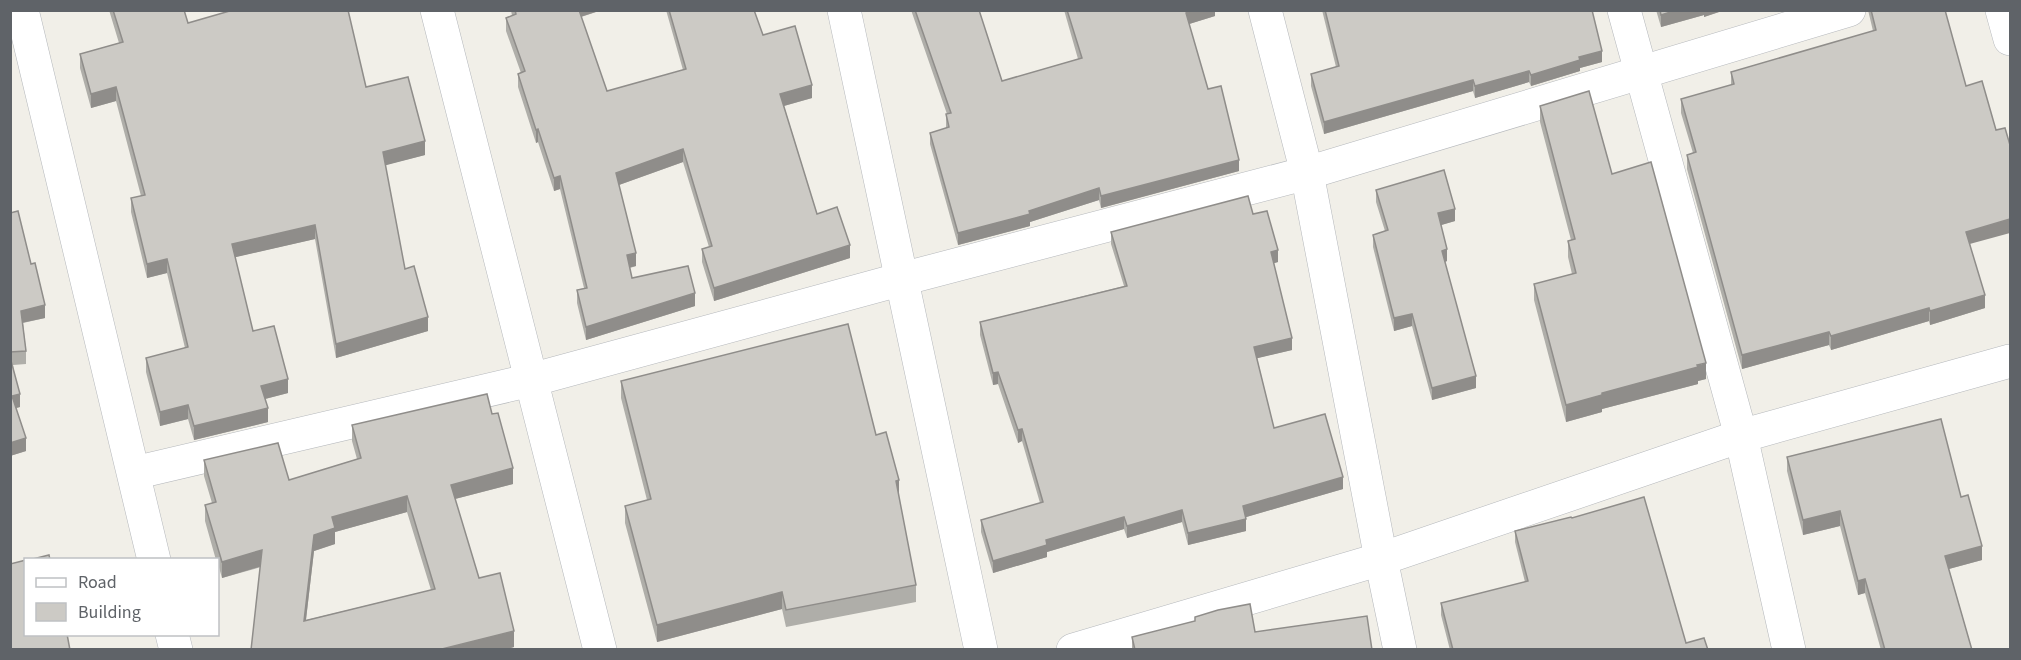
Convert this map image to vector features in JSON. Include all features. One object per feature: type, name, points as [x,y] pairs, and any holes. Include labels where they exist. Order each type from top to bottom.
[{"type":"street","points":[[22,10],[154,558]]},
{"type":"street","points":[[437,10],[600,650]]},
{"type":"street","points":[[844,10],[981,650]]},
{"type":"street","points":[[1265,10],[1307,173],[1400,650]]},
{"type":"street","points":[[1624,10],[1741,436],[1789,650]]},
{"type":"street","points":[[134,473],[531,380],[902,279],[1307,173],[1849,10]]},
{"type":"street","points":[[2002,10],[2010,39]]},
{"type":"street","points":[[1073,650],[1381,559],[1741,436],[2010,361]]},
{"type":"building","points":[[113,10],[184,10],[188,23],[233,10],[348,10],[366,87],[408,77],[425,141],[383,152],[405,269],[414,266],[428,317],[336,344],[315,225],[232,244],[253,331],[274,326],[288,379],[261,386],[268,408],[194,426],[188,405],[160,412],[146,358],[188,347],[167,259],[147,264],[131,198],[145,195],[116,87],[91,94],[80,54],[123,42]]},
{"type":"building","points":[[515,10],[579,10],[607,91],[686,69],[669,10],[754,10],[763,35],[795,26],[812,85],[780,94],[817,214],[837,207],[850,245],[714,288],[702,249],[712,246],[683,149],[616,173],[636,253],[627,255],[632,278],[688,266],[695,293],[586,327],[577,290],[587,288],[560,176],[554,178],[518,74],[525,71],[506,18],[516,14]]},
{"type":"building","points":[[915,10],[979,10],[1002,81],[1082,58],[1067,10],[1194,10],[1186,13],[1208,89],[1221,86],[1239,160],[1101,196],[1099,188],[1029,211],[1030,214],[958,233],[930,133],[949,127],[946,114],[951,113]]},
{"type":"building","points":[[1325,10],[1592,10],[1602,51],[1531,75],[1529,71],[1475,86],[1473,80],[1324,122],[1311,74],[1339,66]]},
{"type":"building","points":[[1660,10],[1677,10],[1661,15]]},
{"type":"building","points":[[1871,10],[1945,10],[1966,86],[1982,81],[1996,130],[2005,128],[2010,145],[2010,219],[1966,232],[1985,295],[1930,311],[1929,308],[1831,336],[1829,332],[1742,355],[1687,155],[1696,152],[1681,99],[1734,84],[1731,72],[1876,30]]},
{"type":"building","points":[[1589,91],[1612,174],[1651,162],[1706,363],[1566,405],[1534,284],[1576,273],[1568,241],[1575,239],[1540,106]]},
{"type":"building","points":[[1444,170],[1455,209],[1438,213],[1447,249],[1442,251],[1476,376],[1432,388],[1412,314],[1394,318],[1373,235],[1388,230],[1376,190]]},
{"type":"building","points":[[1248,196],[1253,214],[1267,211],[1278,250],[1271,252],[1292,338],[1254,347],[1274,428],[1325,414],[1343,477],[1243,506],[1246,519],[1188,533],[1182,510],[1127,526],[1124,517],[1046,540],[1047,545],[993,561],[981,520],[1043,502],[1022,429],[1018,430],[998,372],[993,373],[980,322],[1127,286],[1111,232]]},
{"type":"building","points":[[18,211],[31,264],[35,263],[45,305],[21,311],[26,351],[10,352],[10,213]]},
{"type":"building","points":[[848,324],[876,435],[886,432],[899,480],[896,481],[916,585],[786,610],[782,592],[657,625],[625,506],[651,499],[621,381]]},
{"type":"building","points":[[10,357],[20,394],[12,396],[26,438],[10,443]]},
{"type":"building","points":[[487,394],[492,414],[498,413],[513,468],[451,485],[479,578],[500,573],[514,631],[438,650],[251,650],[262,550],[222,562],[205,505],[216,502],[204,460],[278,443],[289,480],[361,458],[352,425]],"holes":[[[407,496],[435,589],[304,621],[314,535],[335,528],[332,517]]]},
{"type":"building","points":[[1941,419],[1961,497],[1968,495],[1982,546],[1945,556],[1972,650],[1885,650],[1865,579],[1858,581],[1840,511],[1803,520],[1787,457]]},
{"type":"building","points":[[1644,497],[1686,643],[1704,638],[1708,650],[1453,650],[1441,603],[1528,581],[1515,531],[1572,518]]},
{"type":"building","points":[[24,560],[24,636],[67,636],[70,650],[10,650],[10,564]]},
{"type":"building","points":[[1250,604],[1255,632],[1367,616],[1372,650],[1135,650],[1132,637],[1195,621],[1195,617],[1218,610]]}]
